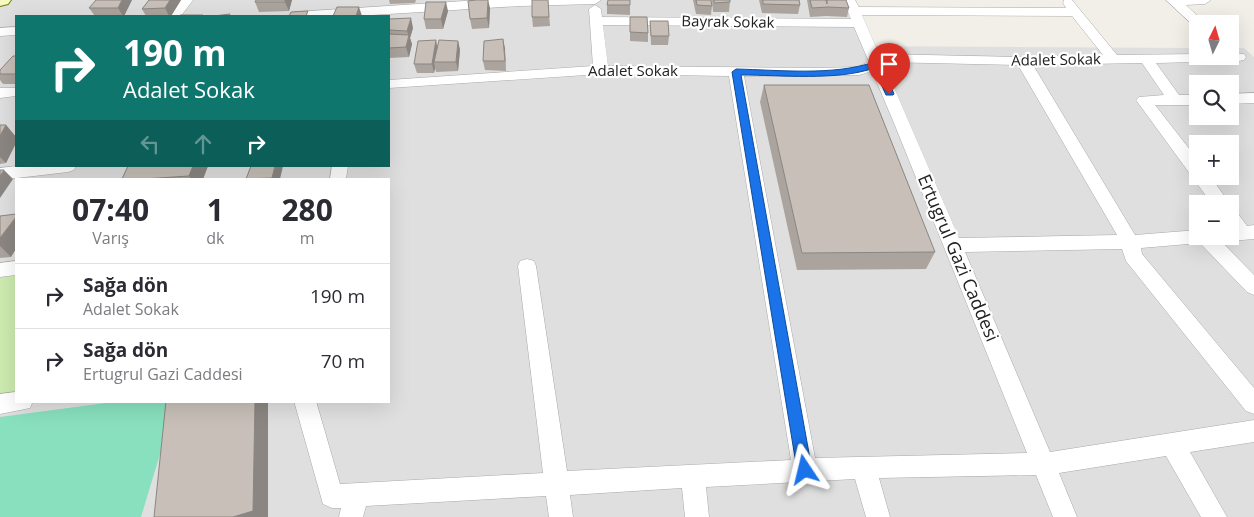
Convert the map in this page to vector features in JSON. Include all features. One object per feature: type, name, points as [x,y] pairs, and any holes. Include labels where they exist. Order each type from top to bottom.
[{"type":"street","points":[[175,15],[187,0]]},
{"type":"street","points":[[307,15],[498,2],[594,0],[601,70]]},
{"type":"street","points":[[1067,0],[1113,59]]},
{"type":"street","points":[[1173,1],[1205,0]]},
{"type":"street","points":[[1173,1],[1189,15]]},
{"type":"street","name":"Bayrak Sokak","points":[[596,21],[854,12],[1076,12]]},
{"type":"street","name":"Ertugrul Gazi Caddesi","points":[[854,12],[953,245],[1065,517]]},
{"type":"street","points":[[0,32],[15,31]]},
{"type":"street","name":"Adalet Sokak","points":[[390,84],[601,70],[818,72],[859,70],[875,61],[1023,61],[1146,59],[1189,56]]},
{"type":"street","points":[[1239,56],[1254,67]]},
{"type":"street","points":[[1146,59],[1175,100]]},
{"type":"street","points":[[1023,61],[1130,242],[1133,256],[1254,404]]},
{"type":"street","points":[[736,72],[805,470]]},
{"type":"street","points":[[0,93],[15,92]]},
{"type":"street","points":[[1242,99],[1254,112]]},
{"type":"street","points":[[1189,100],[1144,100],[1189,160]]},
{"type":"street","points":[[0,174],[60,167]]},
{"type":"street","points":[[73,178],[79,167]]},
{"type":"street","points":[[953,245],[1130,242],[1189,237]]},
{"type":"street","points":[[1212,245],[1254,287]]},
{"type":"street","points":[[527,266],[561,517]]},
{"type":"street","points":[[0,270],[15,268]]},
{"type":"street","points":[[0,404],[15,402]]},
{"type":"street","points":[[307,403],[332,496],[353,506],[558,484],[864,467],[1042,464],[1254,431]]},
{"type":"street","points":[[1172,444],[1215,517]]},
{"type":"street","points":[[864,467],[878,517]]},
{"type":"street","points":[[693,476],[697,517]]},
{"type":"shaded area","points":[[0,0],[846,0],[865,46],[1189,48],[1189,65],[1239,65],[1239,48],[1244,48],[1254,57],[1254,517],[0,517]]},
{"type":"green space","points":[[15,272],[15,394],[0,396],[0,274]]},
{"type":"green space","points":[[106,403],[175,403],[141,517],[0,517],[0,417]]},
{"type":"building","points":[[96,0],[122,0],[118,8],[89,8]]},
{"type":"building","points":[[149,0],[170,0],[165,8],[142,9]]},
{"type":"building","points":[[256,0],[285,0],[285,2],[255,2]]},
{"type":"building","points":[[488,0],[487,18],[470,19],[468,1]]},
{"type":"building","points":[[532,0],[548,0],[549,17],[532,17]]},
{"type":"building","points":[[608,0],[630,0],[630,5],[607,5]]},
{"type":"building","points":[[696,0],[711,0],[712,6],[697,5]]},
{"type":"building","points":[[714,0],[730,0],[730,2],[714,3]]},
{"type":"building","points":[[763,0],[799,0],[800,5],[763,4]]},
{"type":"building","points":[[810,0],[826,0],[827,4],[827,0],[846,0],[849,8],[812,8]]},
{"type":"building","points":[[426,2],[446,2],[441,19],[424,19]]},
{"type":"building","points":[[337,7],[359,7],[356,15],[333,15]]},
{"type":"building","points":[[308,11],[306,15],[290,15],[291,12]]},
{"type":"building","points":[[630,17],[647,17],[648,33],[630,32]]},
{"type":"building","points":[[411,18],[407,31],[390,30],[390,19]]},
{"type":"building","points":[[650,21],[668,21],[669,36],[651,36]]},
{"type":"building","points":[[390,34],[409,35],[406,47],[390,48]]},
{"type":"building","points":[[503,39],[505,61],[483,61],[484,41]]},
{"type":"building","points":[[436,40],[432,64],[414,64],[418,41]]},
{"type":"building","points":[[439,40],[458,41],[456,62],[434,62]]},
{"type":"building","points":[[15,56],[15,74],[0,74],[0,70]]},
{"type":"building","points":[[764,85],[869,85],[935,252],[802,253]]},
{"type":"building","points":[[0,125],[6,125],[0,136]]},
{"type":"building","points":[[128,167],[193,167],[189,176],[122,178]]},
{"type":"building","points":[[251,167],[275,167],[272,178],[246,178]]},
{"type":"building","points":[[15,214],[15,218],[0,238],[0,216]]},
{"type":"building","points":[[166,403],[255,403],[253,511],[233,517],[154,517]]},
{"type":"route","points":[[805,470],[736,72],[859,70],[877,64],[889,94]]}]
